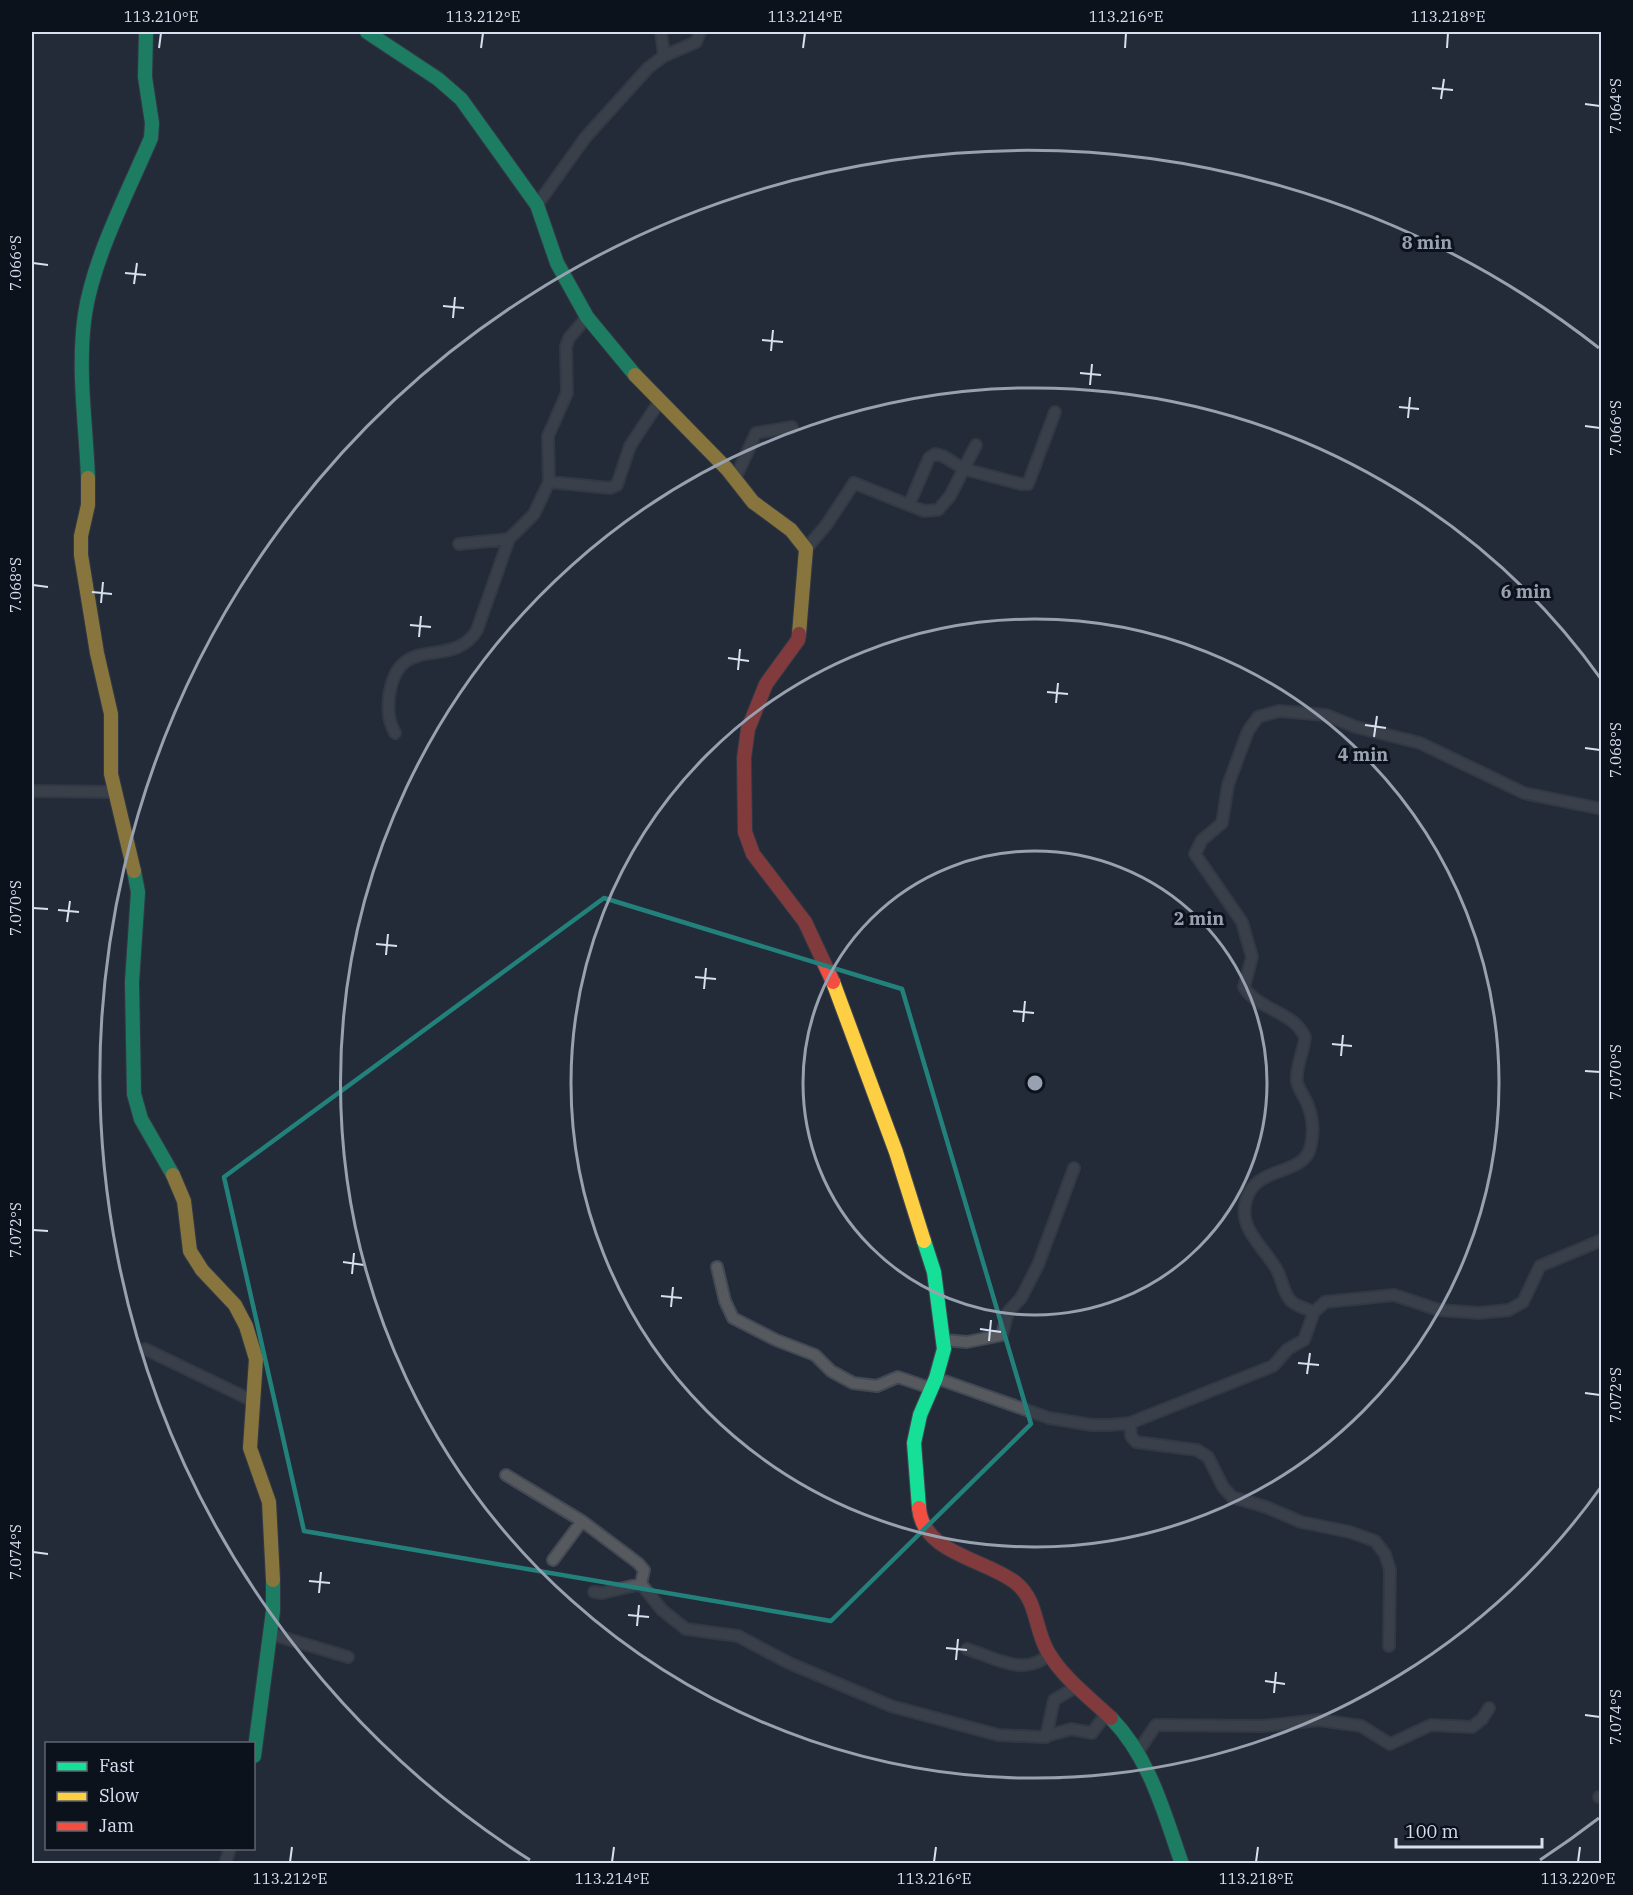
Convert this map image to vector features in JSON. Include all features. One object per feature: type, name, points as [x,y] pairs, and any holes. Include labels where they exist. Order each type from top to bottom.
[{"type":"street","points":[[146,32],[145,77],[152,123],[151,138],[108,235],[85,313],[81,364],[82,420],[88,476],[81,555],[97,653],[111,714],[111,774],[138,892],[132,982],[134,1094],[141,1119],[181,1194],[186,1208],[187,1243],[190,1251],[202,1270],[235,1305],[246,1326],[256,1359],[250,1448],[271,1516],[273,1568],[271,1634],[255,1749]]},
{"type":"street","points":[[367,32],[438,79],[461,99],[537,205],[557,263],[587,317],[659,402],[735,479],[760,509],[790,530],[806,549]]},
{"type":"street","points":[[661,32],[664,56]]},
{"type":"street","points":[[537,205],[599,122],[648,68],[664,56],[695,43],[700,32]]},
{"type":"street","points":[[394,733],[388,722],[388,705],[396,672],[406,660],[421,654],[440,652],[471,640],[477,630],[508,539],[534,514],[549,482],[548,436],[568,384],[566,347],[587,317]]},
{"type":"street","points":[[549,482],[610,488],[617,485],[630,446],[659,402]]},
{"type":"street","points":[[909,505],[932,456],[944,456],[964,469],[1028,484],[1055,412]]},
{"type":"street","points":[[735,479],[756,433],[792,427]]},
{"type":"street","points":[[976,445],[950,496],[938,510],[931,513],[854,483],[849,486],[827,524],[806,549],[798,640],[766,684],[752,715],[746,740],[743,780],[746,838],[757,860],[806,922],[852,1026],[930,1257],[937,1289],[944,1349],[920,1415],[914,1443],[915,1483],[920,1521],[926,1531],[948,1549],[1009,1579],[1028,1593],[1039,1633],[1049,1655],[1076,1687],[1127,1736],[1137,1753],[1162,1806],[1182,1863]]},
{"type":"street","points":[[459,544],[508,539]]},
{"type":"street","points":[[1314,1312],[1288,1298],[1277,1270],[1250,1235],[1245,1218],[1246,1202],[1255,1186],[1270,1174],[1298,1164],[1310,1150],[1312,1120],[1298,1085],[1305,1037],[1289,1017],[1253,998],[1244,987],[1251,957],[1242,922],[1195,854],[1202,840],[1222,823],[1228,785],[1253,723],[1266,713],[1279,711],[1326,715],[1356,727],[1420,743],[1441,751],[1524,793],[1602,809]]},
{"type":"street","points":[[32,791],[116,792]]},
{"type":"street","points":[[943,1340],[967,1342],[1002,1335],[1008,1312],[1021,1298],[1038,1265],[1074,1168]]},
{"type":"street","points":[[717,1267],[725,1300],[733,1318],[776,1340],[815,1355],[831,1371],[853,1383],[878,1386],[898,1377],[933,1383],[1049,1418],[1092,1425],[1130,1424],[1273,1366],[1284,1353],[1304,1340],[1314,1312],[1325,1302],[1380,1295],[1407,1298],[1439,1310],[1479,1313],[1509,1310],[1523,1302],[1540,1266],[1602,1240]]},
{"type":"street","points":[[145,1349],[253,1401]]},
{"type":"street","points":[[1130,1424],[1131,1436],[1136,1442],[1197,1450],[1206,1454],[1232,1497],[1266,1507],[1301,1522],[1350,1532],[1375,1541],[1385,1554],[1390,1570],[1389,1646]]},
{"type":"street","points":[[506,1475],[582,1521],[642,1567],[644,1574],[641,1584]]},
{"type":"street","points":[[553,1560],[582,1521]]},
{"type":"street","points":[[594,1592],[607,1592],[641,1584]]},
{"type":"street","points":[[641,1584],[662,1610],[686,1629],[738,1636],[789,1663],[860,1694],[943,1722],[998,1735],[1046,1737],[1071,1729],[1092,1733],[1106,1714]]},
{"type":"street","points":[[271,1634],[348,1657]]},
{"type":"street","points":[[967,1649],[1014,1665],[1029,1667],[1049,1655]]},
{"type":"street","points":[[1046,1737],[1054,1700],[1076,1687]]},
{"type":"street","points":[[1137,1753],[1156,1725],[1263,1726],[1319,1720],[1361,1726],[1390,1744],[1431,1725],[1476,1726],[1489,1708]]},
{"type":"highlighted area","points":[[604,898],[902,989],[1031,1424],[831,1621],[304,1531],[224,1177]]},
{"type":"traffic: fast","points":[[88,478],[82,376],[85,314],[89,292],[104,247],[151,138],[152,123],[145,77],[146,32]]},
{"type":"traffic: fast","points":[[367,32],[438,79],[461,99],[537,205],[557,263],[587,317],[635,375]]},
{"type":"traffic: fast","points":[[134,871],[138,892],[132,982],[134,1094],[141,1119],[173,1175]]},
{"type":"traffic: fast","points":[[919,1508],[914,1443],[920,1415],[936,1378],[944,1349],[934,1272],[924,1241]]},
{"type":"traffic: fast","points":[[255,1748],[273,1611],[273,1580]]},
{"type":"traffic: fast","points":[[1111,1718],[1125,1734],[1146,1768],[1182,1864]]},
{"type":"traffic: slow","points":[[635,375],[727,469],[753,502],[791,530],[806,549],[799,634]]},
{"type":"traffic: slow","points":[[88,478],[88,505],[81,536],[81,555],[97,653],[111,714],[111,774],[134,871]]},
{"type":"traffic: slow","points":[[833,982],[896,1152],[924,1241]]},
{"type":"traffic: slow","points":[[173,1175],[184,1201],[190,1251],[202,1270],[235,1305],[246,1326],[256,1359],[250,1448],[269,1502],[273,1580]]},
{"type":"traffic: jam","points":[[799,634],[798,640],[766,684],[748,729],[744,758],[745,832],[753,854],[805,922],[833,982]]},
{"type":"traffic: jam","points":[[919,1508],[923,1523],[932,1536],[944,1546],[1003,1575],[1023,1590],[1032,1606],[1044,1643],[1054,1662],[1111,1718]]}]
